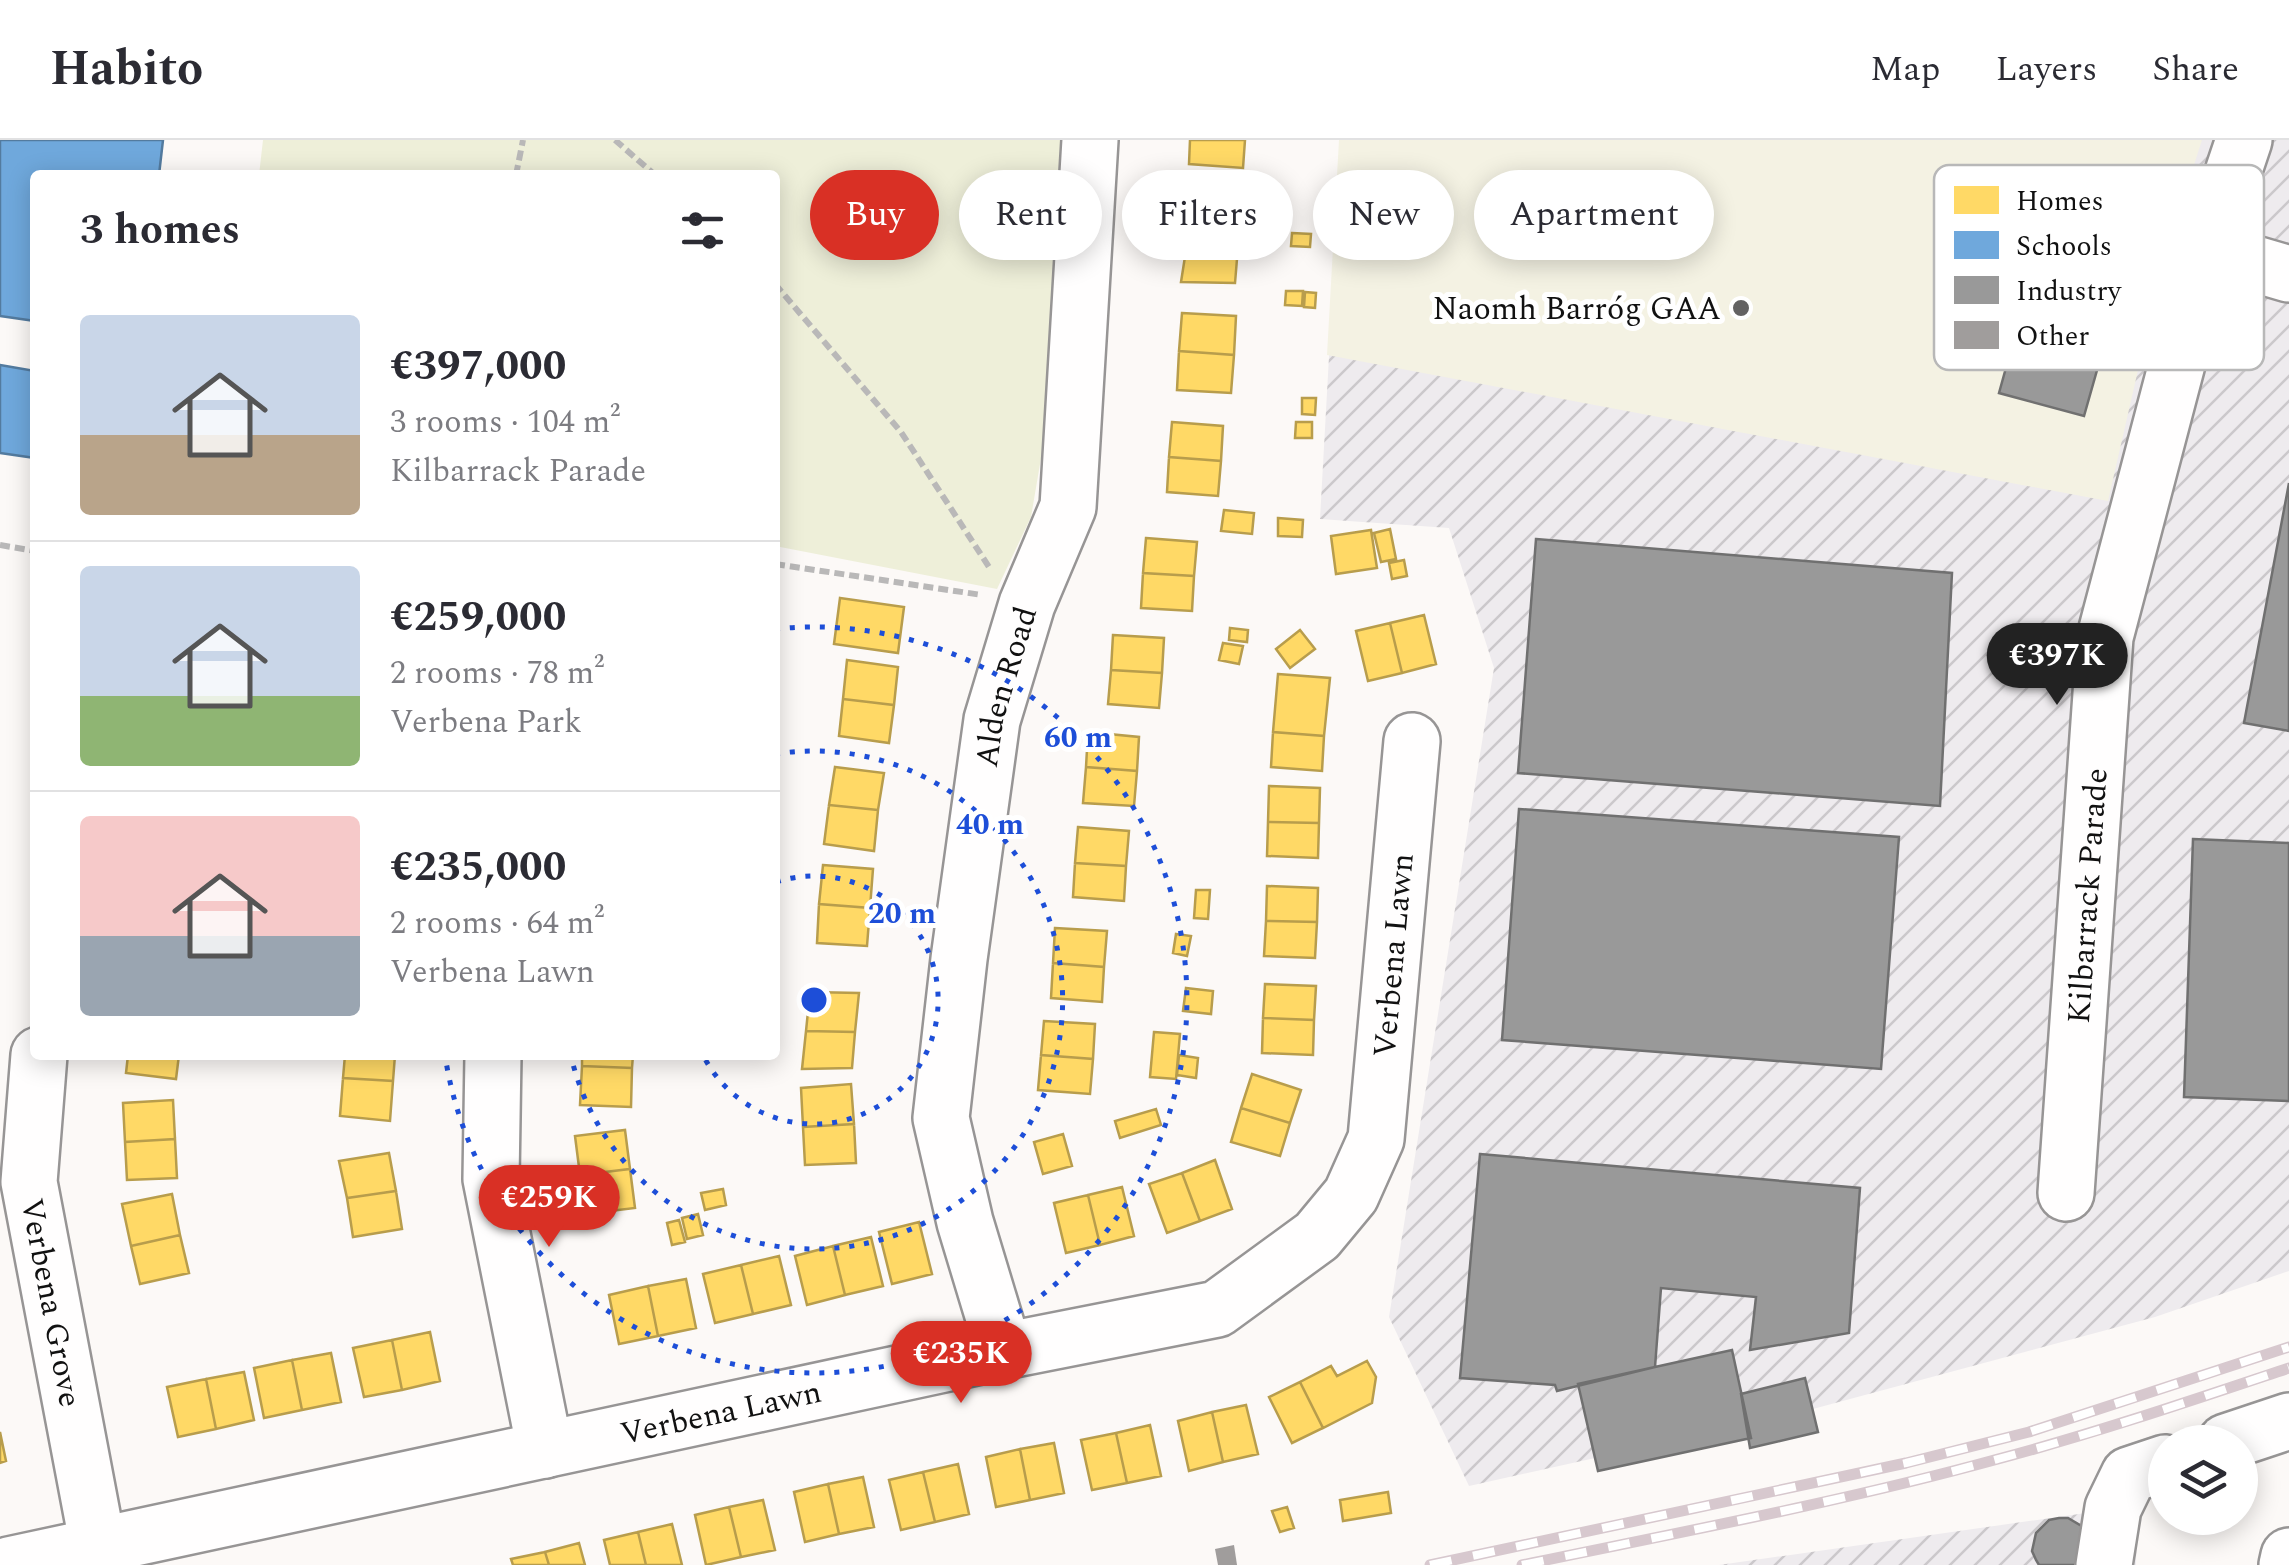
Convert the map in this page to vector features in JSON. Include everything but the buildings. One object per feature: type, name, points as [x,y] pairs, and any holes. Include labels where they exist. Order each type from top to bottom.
[{"type":"street","name":"Alden Road","points":[[1004,1351],[964,1222],[941,1118],[992,720],[1027,604],[1068,507],[1090,140]]},
{"type":"street","name":"Kilbarrack Parade","points":[[2236,165],[2244,140]]},
{"type":"street","points":[[2264,267],[2289,274]]},
{"type":"street","name":"Kilbarrack Parade","points":[[2066,1193],[2105,637],[2175,370]]},
{"type":"street","name":"Verbena Lawn","points":[[9,1565],[1004,1351],[1218,1309],[1317,1236],[1351,1196],[1376,1138],[1412,741]]},
{"type":"street","name":"Verbena Grove","points":[[39,1060],[29,1182],[98,1546]]},
{"type":"street","points":[[493,1060],[491,1179],[545,1450]]},
{"type":"street","points":[[2258,1432],[2289,1422]]},
{"type":"street","points":[[2104,1565],[2113,1508],[2128,1475],[2148,1469]]},
{"type":"street","points":[[2287,1565],[2289,1556]]},
{"type":"path","points":[[517,170],[524,140]]},
{"type":"path","points":[[615,140],[650,170]]},
{"type":"path","points":[[780,290],[901,432],[992,572],[1027,604]]},
{"type":"path","points":[[0,545],[30,549]]},
{"type":"path","points":[[780,565],[1027,604]]},
{"type":"shaded area","name":"Naomh Barróg GAA","points":[[1339,140],[2202,140],[2194,165],[1934,165],[1934,370],[2138,370],[2108,501],[1327,355],[1332,260],[1454,260],[1454,170],[1337,170]]},
{"type":"shaded area","points":[[1341,140],[2289,140],[2289,1271],[2155,1317],[1798,1413],[1469,1486],[1389,1317],[1494,668],[1449,528],[1320,519],[1334,260],[1454,260],[1454,170],[1339,170]]},
{"type":"shaded area","points":[[2137,1506],[2136,1565],[1719,1565],[2093,1512]]},
{"type":"green space","points":[[263,140],[1065,140],[1063,170],[959,170],[959,260],[1058,260],[1048,417],[1031,517],[997,589],[780,547],[780,170],[260,170]]},
{"type":"railway","points":[[1430,1565],[1906,1463],[2029,1432],[2289,1347]]},
{"type":"railway","points":[[1522,1565],[1939,1475],[2108,1427],[2289,1368]]},
{"type":"place","name":"Naomh Barróg GAA","points":[[1741,308]]}]
